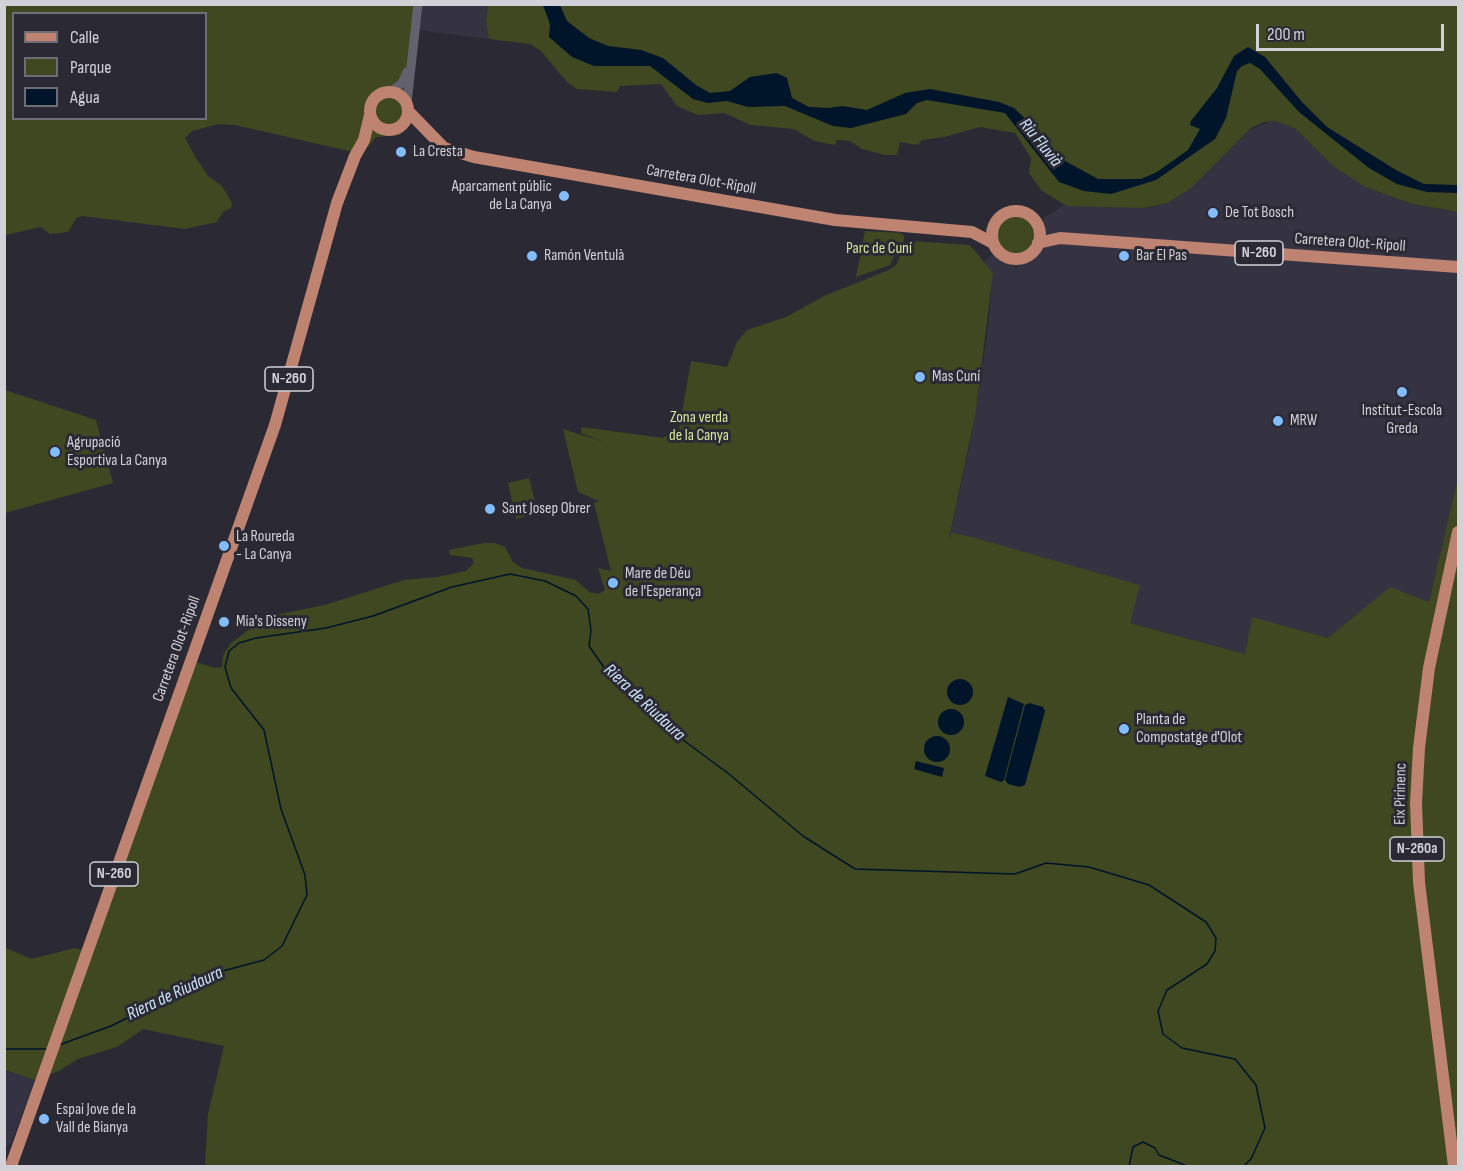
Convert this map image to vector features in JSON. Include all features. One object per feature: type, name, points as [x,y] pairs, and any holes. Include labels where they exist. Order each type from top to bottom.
[{"type":"main road","name":"N-260","points":[[370,115],[374,100],[383,93],[391,92],[400,95],[408,108]]},
{"type":"main road","points":[[398,129],[407,120],[408,108]]},
{"type":"main road","name":"Carretera Olot-Ripoll","points":[[408,108],[430,137],[447,150],[495,161],[835,220],[972,232],[993,243]]},
{"type":"main road","points":[[364,140],[382,129],[375,125],[370,115]]},
{"type":"main road","name":"Carretera Olot-Ripoll","points":[[11,1167],[275,424],[339,196],[364,140],[370,115]]},
{"type":"main road","name":"N-260","points":[[382,129],[398,129]]},
{"type":"main road","name":"Carretera Olot-Ripoll","points":[[398,129],[430,137]]},
{"type":"main road","name":"N-260","points":[[995,222],[1004,214],[1019,211],[1029,216],[1038,228]]},
{"type":"main road","points":[[993,243],[991,234],[995,222]]},
{"type":"main road","name":"Carretera Olot-Ripoll","points":[[972,232],[995,222]]},
{"type":"main road","points":[[1038,228],[1038,243]]},
{"type":"main road","name":"Carretera Olot-Ripoll","points":[[1038,228],[1060,238]]},
{"type":"main road","name":"Carretera Olot-Ripoll","points":[[1038,243],[1060,238],[1458,267]]},
{"type":"main road","name":"N-260","points":[[993,243],[1001,255],[1015,260],[1029,256],[1038,243]]},
{"type":"main road","name":"Eix Pirinenc","points":[[1454,1167],[1419,882],[1416,802],[1419,748],[1429,668],[1458,532]]},
{"type":"street","points":[[408,108],[418,4]]},
{"type":"street","points":[[391,92],[402,83],[411,65]]},
{"type":"shaded area","points":[[421,5],[488,5],[486,20],[489,39],[418,30]]},
{"type":"shaded area","points":[[1272,121],[1284,123],[1296,129],[1333,166],[1365,187],[1412,204],[1458,212],[1458,478],[1429,603],[1390,588],[1328,638],[1252,618],[1245,654],[957,575],[946,553],[970,445],[988,330],[993,273],[982,263],[1014,236],[1064,205],[1143,208],[1158,206],[1181,196],[1250,130]]},
{"type":"shaded area","points":[[4,1070],[35,1080],[11,1144],[6,1146]]},
{"type":"green space","points":[[488,4],[1458,5],[1458,212],[1412,204],[1365,187],[1333,166],[1296,129],[1276,121],[1264,122],[1251,128],[1190,189],[1168,203],[1143,208],[1067,206],[1042,191],[1029,173],[1031,158],[1015,133],[980,127],[944,137],[922,140],[918,145],[900,142],[897,155],[885,155],[862,149],[850,141],[837,140],[835,145],[814,141],[794,129],[751,125],[724,113],[698,115],[677,106],[661,84],[620,86],[617,92],[577,89],[567,82],[541,51],[530,44],[489,39],[486,20]]},
{"type":"green space","points":[[4,5],[421,5],[410,97],[412,122],[400,135],[376,137],[362,154],[235,125],[218,124],[192,131],[185,138],[208,176],[222,186],[232,203],[231,208],[223,212],[217,222],[185,229],[82,216],[76,218],[69,231],[62,233],[50,234],[41,227],[5,235]]},
{"type":"green space","points":[[1015,216],[1029,221],[1034,235],[1029,249],[1015,254],[1001,249],[996,235],[1001,221]]},
{"type":"green space","name":"Parc de Cuní","points":[[865,231],[901,233],[904,236],[903,250],[896,252],[890,265],[856,277]]},
{"type":"green space","name":"Zona verda de la Canya","points":[[911,241],[970,245],[993,273],[975,416],[949,539],[952,533],[972,537],[1140,585],[1130,623],[1245,654],[1252,617],[1328,638],[1390,587],[1429,602],[1458,478],[1458,1166],[205,1166],[208,1114],[224,1046],[143,1029],[117,1047],[78,1059],[59,1071],[35,1080],[5,1070],[4,947],[31,959],[75,948],[82,950],[186,659],[215,668],[222,667],[223,655],[231,643],[251,628],[275,615],[325,605],[404,580],[466,571],[474,563],[472,558],[450,555],[449,550],[484,543],[495,543],[505,547],[513,562],[522,568],[576,580],[589,592],[598,594],[605,590],[598,568],[611,571],[594,503],[599,501],[578,492],[563,429],[604,442],[581,433],[582,427],[663,438],[679,429],[691,361],[727,367],[737,342],[747,330],[786,317],[824,296],[889,270],[897,264],[900,255],[907,253],[908,244]]},
{"type":"green space","name":"Agrupació Esportiva La Canya","points":[[5,390],[96,420],[113,483],[5,513]]},
{"type":"green space","points":[[529,478],[538,513],[516,519],[508,483]]},
{"type":"water","name":"Riu Fluvià","points":[[543,5],[560,5],[567,21],[589,38],[608,46],[641,50],[663,58],[696,85],[710,93],[730,91],[750,77],[777,73],[787,78],[792,98],[809,107],[843,106],[867,110],[905,93],[930,89],[999,102],[1014,108],[1035,128],[1056,156],[1098,179],[1141,179],[1157,172],[1188,150],[1200,129],[1190,125],[1191,121],[1217,88],[1234,56],[1248,47],[1265,57],[1302,102],[1327,127],[1396,170],[1424,184],[1458,185],[1458,193],[1427,192],[1397,184],[1369,168],[1299,112],[1260,69],[1250,63],[1237,71],[1226,118],[1215,139],[1156,180],[1111,194],[1084,191],[1059,182],[1005,113],[927,100],[917,103],[906,114],[851,128],[833,126],[785,106],[748,107],[727,101],[708,103],[693,99],[650,66],[594,66],[572,57],[549,37],[550,24]]},
{"type":"water","points":[[960,679],[969,683],[973,692],[969,701],[960,705],[951,701],[947,692],[951,683]]},
{"type":"water","points":[[1008,697],[1024,704],[1004,780],[1001,782],[985,776]]},
{"type":"water","points":[[1029,703],[1043,707],[1045,711],[1025,785],[1020,787],[1008,784],[1005,780],[1025,705]]},
{"type":"water","points":[[951,709],[960,713],[964,722],[960,731],[951,735],[942,731],[938,722],[942,713]]},
{"type":"water","points":[[937,736],[946,740],[950,749],[946,758],[937,762],[928,758],[924,749],[928,740]]},
{"type":"water","points":[[916,761],[944,768],[942,777],[914,769]]},
{"type":"waterway","name":"Riera de Riudaura","points":[[59,1045],[111,1026],[219,972],[264,960],[282,946],[307,895],[305,875],[281,809],[264,730],[231,688],[225,667],[229,651],[239,643],[256,638],[326,628],[373,616],[452,587],[510,574],[545,581],[576,596],[588,609],[591,631],[589,646],[610,676],[671,731],[729,774],[803,836],[855,869],[1015,874],[1046,863],[1089,867],[1149,885],[1206,922],[1216,938],[1215,951],[1207,964],[1167,990],[1158,1011],[1163,1034],[1182,1048],[1235,1059],[1256,1085],[1265,1128],[1251,1159],[1244,1166]]},
{"type":"waterway","name":"Riera de Riudaura","points":[[4,1049],[46,1049]]},
{"type":"waterway","name":"Riera de Riudaura","points":[[1129,1166],[1133,1147],[1143,1142],[1155,1148],[1159,1155],[1187,1166]]},
{"type":"place","name":"La Cresta","points":[[401,152]]},
{"type":"place","name":"Aparcament públic de La Canya","points":[[564,196]]},
{"type":"place","name":"De Tot Bosch","points":[[1213,213]]},
{"type":"place","name":"Ramón Ventulà","points":[[532,256]]},
{"type":"place","name":"Bar El Pas","points":[[1124,256]]},
{"type":"place","name":"Mas Cuní","points":[[920,377]]},
{"type":"place","name":"Institut-Escola Greda","points":[[1402,392]]},
{"type":"place","name":"MRW","points":[[1278,421]]},
{"type":"place","name":"Agrupació Esportiva La Canya","points":[[55,452]]},
{"type":"place","name":"Sant Josep Obrer","points":[[490,509]]},
{"type":"place","name":"La Roureda - La Canya","points":[[224,546]]},
{"type":"place","name":"Mare de Déu de l'Esperança","points":[[613,583]]},
{"type":"place","name":"Mia's Disseny","points":[[224,622]]},
{"type":"place","name":"Planta de Compostatge d'Olot","points":[[1124,729]]},
{"type":"place","name":"Espai Jove de la Vall de Bianya","points":[[44,1119]]}]
